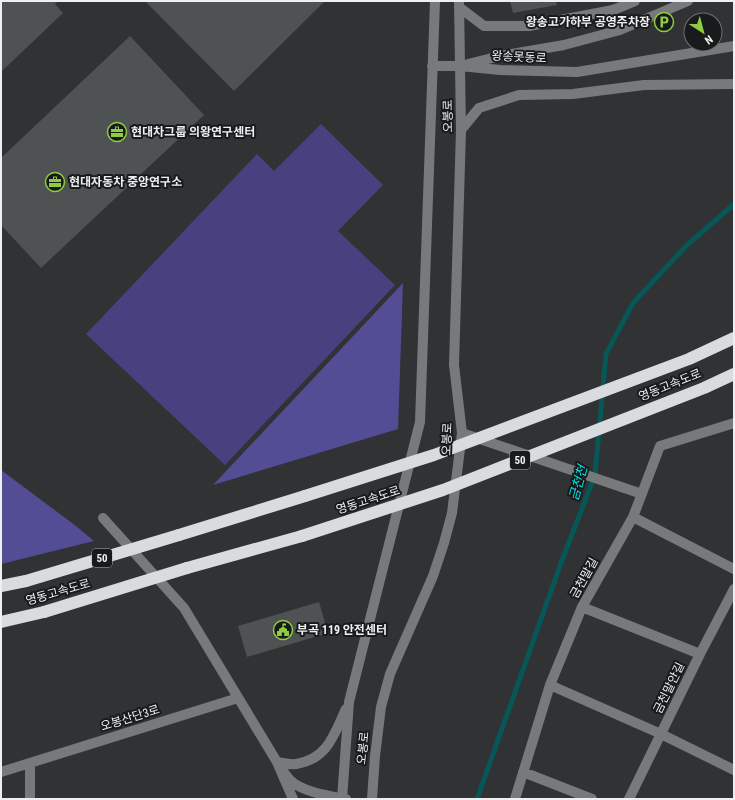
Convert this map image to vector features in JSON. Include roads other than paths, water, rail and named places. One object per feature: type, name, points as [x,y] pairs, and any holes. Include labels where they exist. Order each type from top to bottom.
[{"type":"highway","name":"영동고속도로","points":[[1,586],[179,535],[434,455],[689,359],[734,338]]},
{"type":"highway","name":"영동고속도로","points":[[1,622],[44,612],[187,568],[302,536],[443,490],[704,388],[734,374]]},
{"type":"street","name":"오봉로","points":[[342,799],[349,702],[420,422],[432,66],[436,1]]},
{"type":"street","points":[[459,4],[484,26],[529,26],[613,10],[635,1]]},
{"type":"street","name":"왕송못동로","points":[[460,66],[500,56],[564,44],[620,30],[688,1]]},
{"type":"street","name":"오봉로","points":[[372,799],[380,707],[390,674],[433,576],[444,543],[452,513],[462,433],[454,366],[461,130],[459,4]]},
{"type":"street","name":"왕송못동로","points":[[432,66],[577,72],[734,46]]},
{"type":"street","points":[[461,130],[479,108],[519,95],[573,94],[644,85],[734,84]]},
{"type":"street","name":"금천말길","points":[[515,799],[550,685],[582,607],[633,517],[660,446],[734,423]]},
{"type":"street","points":[[462,433],[642,494]]},
{"type":"street","points":[[633,517],[734,569]]},
{"type":"street","points":[[103,518],[184,608],[277,762],[291,781],[306,790],[327,796],[346,799]]},
{"type":"street","name":"금천말안길","points":[[629,799],[700,654],[734,589]]},
{"type":"street","points":[[582,607],[700,654]]},
{"type":"street","points":[[550,685],[661,734],[734,770]]},
{"type":"street","name":"오봉산단3로","points":[[1,772],[238,698]]},
{"type":"street","points":[[277,762],[295,764],[314,758],[329,745],[349,702]]},
{"type":"street","points":[[277,762],[293,799]]},
{"type":"street","points":[[30,763],[30,799]]},
{"type":"street","points":[[523,772],[592,799]]},
{"type":"waterway","name":"금천천","points":[[477,799],[561,563],[595,475],[606,354],[633,303],[686,246],[734,204]]},
{"type":"place","name":"왕송고가하부 공영주차장","points":[[664,22]]},
{"type":"place","name":"현대차그룹 의왕연구센터","points":[[117,132]]},
{"type":"place","name":"현대자동차 중앙연구소","points":[[55,182]]},
{"type":"place","name":"부곡 119 안전센터","points":[[283,630]]}]
